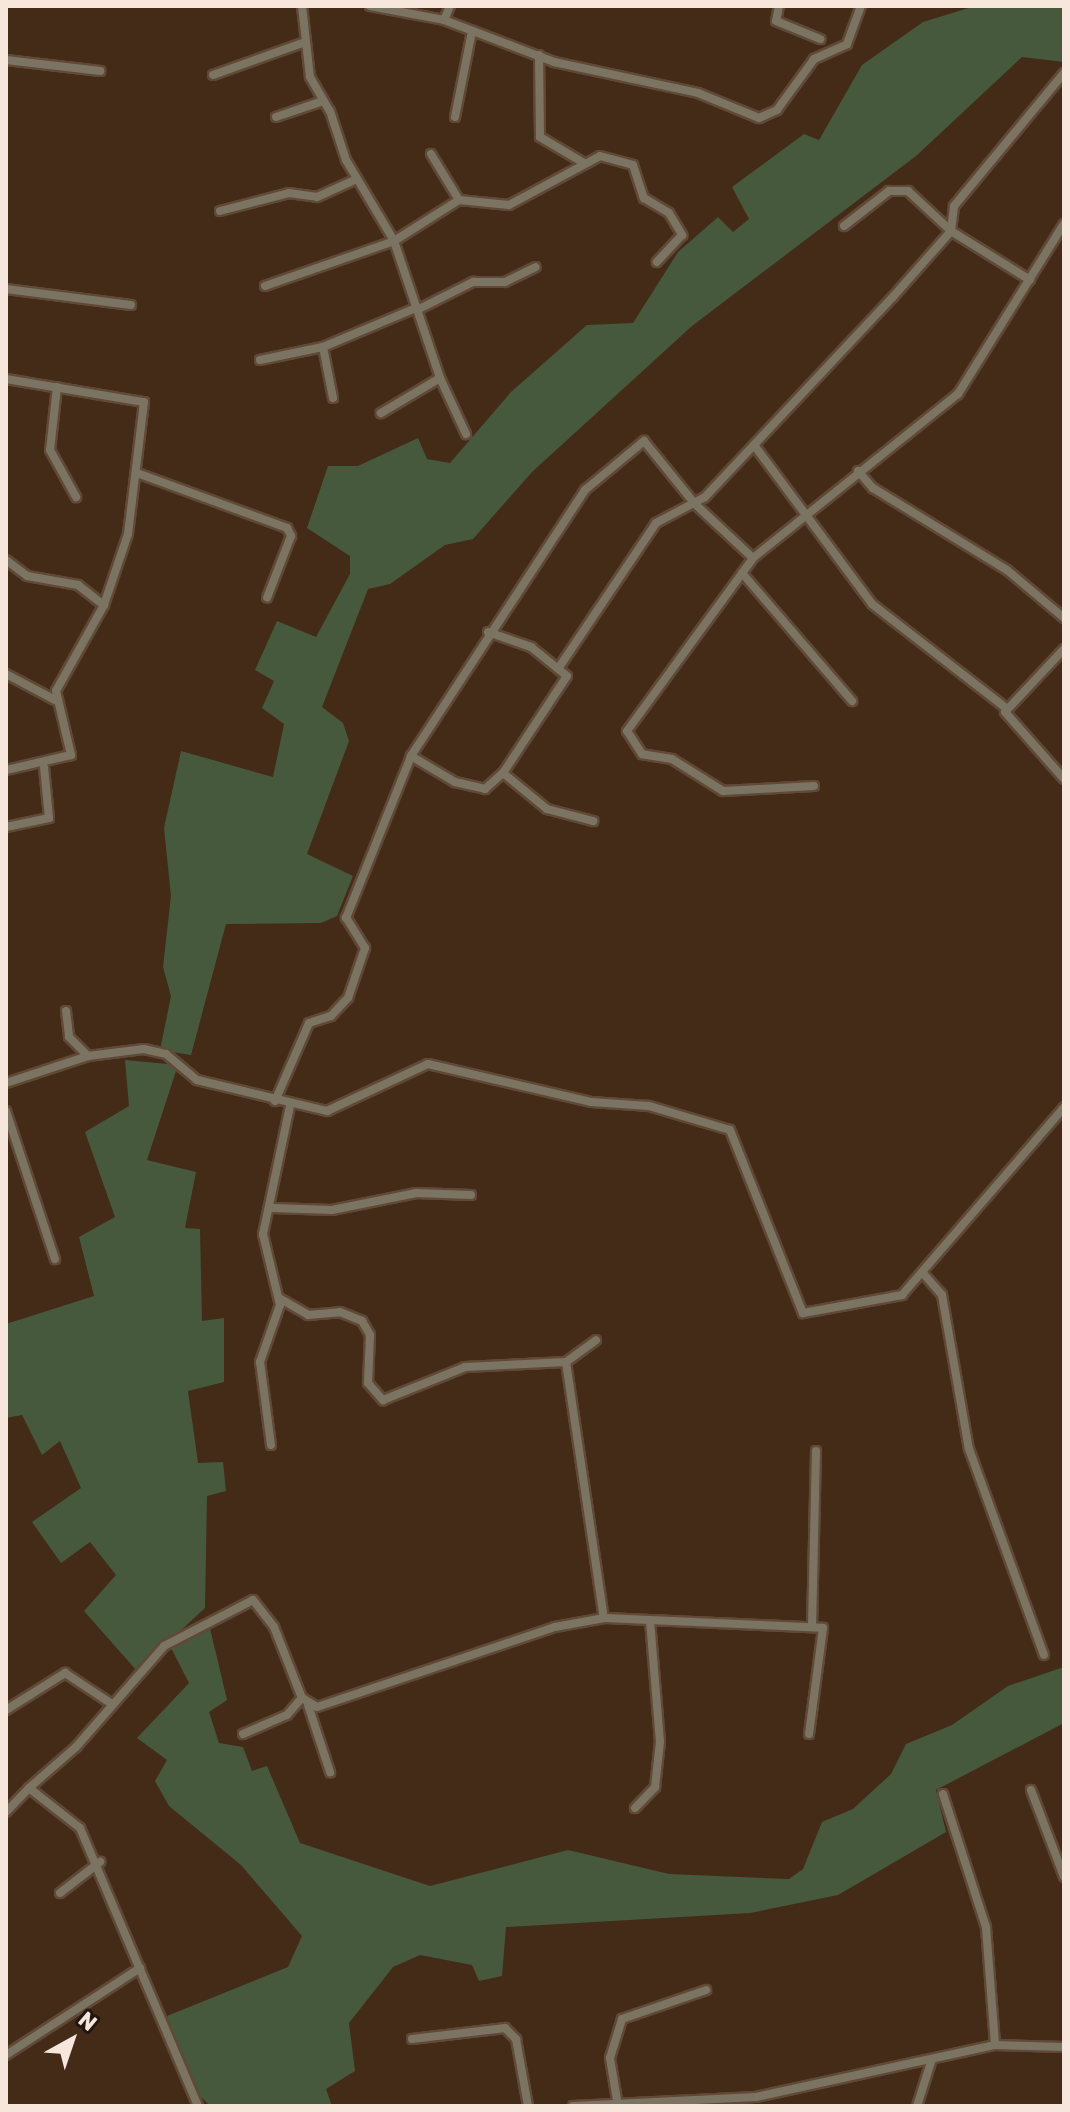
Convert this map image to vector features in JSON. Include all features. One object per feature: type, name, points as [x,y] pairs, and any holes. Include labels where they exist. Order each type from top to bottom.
[{"type":"street","points":[[302,6],[305,42],[323,101],[357,179],[394,241],[440,378],[466,434]]},
{"type":"street","points":[[370,6],[444,20],[539,55],[698,93],[759,118],[777,110],[814,59],[847,44],[861,6]]},
{"type":"street","points":[[444,20],[450,6]]},
{"type":"street","points":[[779,6],[776,21],[820,39]]},
{"type":"street","points":[[455,117],[472,31]]},
{"type":"street","points":[[213,75],[305,42]]},
{"type":"street","points":[[539,55],[540,137],[584,163]]},
{"type":"street","points":[[6,60],[100,71]]},
{"type":"street","points":[[411,756],[455,782],[485,789],[503,773],[563,686],[560,666],[656,523],[695,504],[754,445],[951,231],[954,206],[1064,73]]},
{"type":"street","points":[[276,117],[323,101]]},
{"type":"street","points":[[431,154],[459,200]]},
{"type":"street","points":[[265,286],[394,241],[459,200],[509,205],[600,156],[625,159],[640,175],[649,204],[669,213],[682,235],[657,262]]},
{"type":"street","points":[[220,211],[289,193],[317,197],[357,179]]},
{"type":"street","points":[[844,226],[900,189],[951,231],[1030,280]]},
{"type":"street","points":[[814,786],[723,791],[672,759],[642,754],[628,740],[635,718],[753,558],[958,394],[1064,224]]},
{"type":"street","points":[[260,360],[323,347],[417,309],[473,282],[505,282],[536,267]]},
{"type":"street","points":[[6,289],[131,305]]},
{"type":"street","points":[[323,347],[333,398]]},
{"type":"street","points":[[381,413],[440,378]]},
{"type":"street","points":[[6,379],[142,398],[137,473],[128,534],[104,605],[57,701],[71,755],[44,767],[6,770]]},
{"type":"street","points":[[57,387],[50,450],[76,497]]},
{"type":"street","points":[[275,1101],[309,1023],[331,1016],[348,998],[365,948],[346,918],[411,756],[488,632],[585,490],[633,443],[651,445],[695,504],[753,558]]},
{"type":"street","points":[[754,445],[809,512],[835,561],[872,604],[1005,707],[1023,740],[1064,779]]},
{"type":"street","points":[[858,471],[873,488],[1007,570],[1064,618]]},
{"type":"street","points":[[137,473],[291,531],[267,598]]},
{"type":"street","points":[[6,560],[27,576],[78,585],[104,605]]},
{"type":"street","points":[[742,573],[852,701]]},
{"type":"street","points":[[488,632],[560,666]]},
{"type":"street","points":[[1005,707],[1064,649]]},
{"type":"street","points":[[6,674],[57,701]]},
{"type":"street","points":[[6,827],[49,818],[44,767]]},
{"type":"street","points":[[503,773],[547,809],[593,821]]},
{"type":"street","points":[[66,1011],[69,1037],[88,1056]]},
{"type":"street","points":[[6,1083],[88,1056],[155,1050],[197,1080],[290,1106],[339,1110],[428,1064],[591,1102],[649,1106],[730,1130],[803,1313],[902,1295],[1064,1107]]},
{"type":"street","points":[[271,1445],[260,1362],[279,1298],[262,1246],[273,1208],[290,1106]]},
{"type":"street","points":[[6,1111],[55,1259]]},
{"type":"street","points":[[273,1208],[471,1195]]},
{"type":"street","points":[[922,1272],[942,1295],[969,1449],[1044,1655]]},
{"type":"street","points":[[279,1298],[308,1315],[340,1312],[362,1321],[370,1335],[368,1383],[383,1400],[465,1367],[566,1362],[596,1340]]},
{"type":"street","points":[[566,1362],[604,1618]]},
{"type":"street","points":[[812,1627],[816,1451]]},
{"type":"street","points":[[6,1812],[164,1646],[253,1600],[274,1627],[330,1772]]},
{"type":"street","points":[[243,1734],[287,1715],[305,1701],[604,1618],[823,1628],[809,1734]]},
{"type":"street","points":[[635,1808],[655,1787],[660,1742],[650,1620]]},
{"type":"street","points":[[6,1710],[65,1673],[112,1704]]},
{"type":"street","points":[[29,1788],[65,1811],[100,1862],[115,1921],[140,1968],[198,2106]]},
{"type":"street","points":[[1031,1790],[1064,1877]]},
{"type":"street","points":[[943,1794],[986,1927],[995,2045]]},
{"type":"street","points":[[60,1893],[100,1862]]},
{"type":"street","points":[[6,2055],[140,1968]]},
{"type":"street","points":[[617,2100],[610,2058],[622,2019],[706,1990]]},
{"type":"street","points":[[412,2039],[505,2028],[516,2039],[528,2106]]},
{"type":"street","points":[[573,2106],[617,2100],[636,2103],[756,2097],[931,2062],[995,2045],[1064,2047]]},
{"type":"street","points":[[917,2106],[931,2062]]},
{"type":"green space","points":[[975,6],[1064,6],[1064,62],[1022,57],[916,156],[692,326],[532,472],[473,539],[445,545],[390,584],[368,589],[322,707],[343,723],[349,741],[307,854],[353,876],[337,916],[321,923],[226,924],[191,1055],[160,1050],[171,996],[163,967],[171,896],[164,828],[181,751],[273,777],[284,724],[262,708],[274,681],[255,670],[277,621],[316,637],[350,574],[350,556],[307,528],[328,466],[358,466],[418,438],[427,459],[450,463],[511,392],[587,325],[633,323],[678,252],[718,217],[733,232],[749,219],[732,187],[804,134],[819,140],[862,65],[923,22]]},
{"type":"green space","points":[[125,1060],[178,1065],[147,1160],[196,1172],[185,1228],[200,1229],[202,1321],[224,1318],[224,1382],[188,1391],[198,1463],[223,1462],[226,1491],[207,1496],[205,1608],[137,1671],[84,1611],[116,1575],[90,1542],[61,1563],[32,1522],[81,1488],[60,1441],[42,1455],[22,1415],[6,1418],[6,1324],[94,1296],[79,1237],[115,1217],[85,1132],[129,1106]]},
{"type":"green space","points":[[209,1624],[227,1700],[209,1712],[219,1743],[243,1747],[252,1771],[267,1766],[300,1843],[430,1886],[568,1850],[669,1874],[789,1879],[803,1869],[822,1822],[853,1809],[891,1774],[906,1744],[952,1725],[1008,1686],[1064,1667],[1064,1723],[936,1790],[946,1832],[838,1895],[750,1913],[506,1927],[502,1976],[479,1981],[472,1965],[420,1955],[393,1967],[349,2023],[355,2071],[326,2089],[332,2106],[210,2106],[194,2090],[167,2016],[288,1967],[302,1936],[241,1865],[169,1806],[155,1781],[167,1760],[137,1738],[189,1683],[171,1648]]}]
